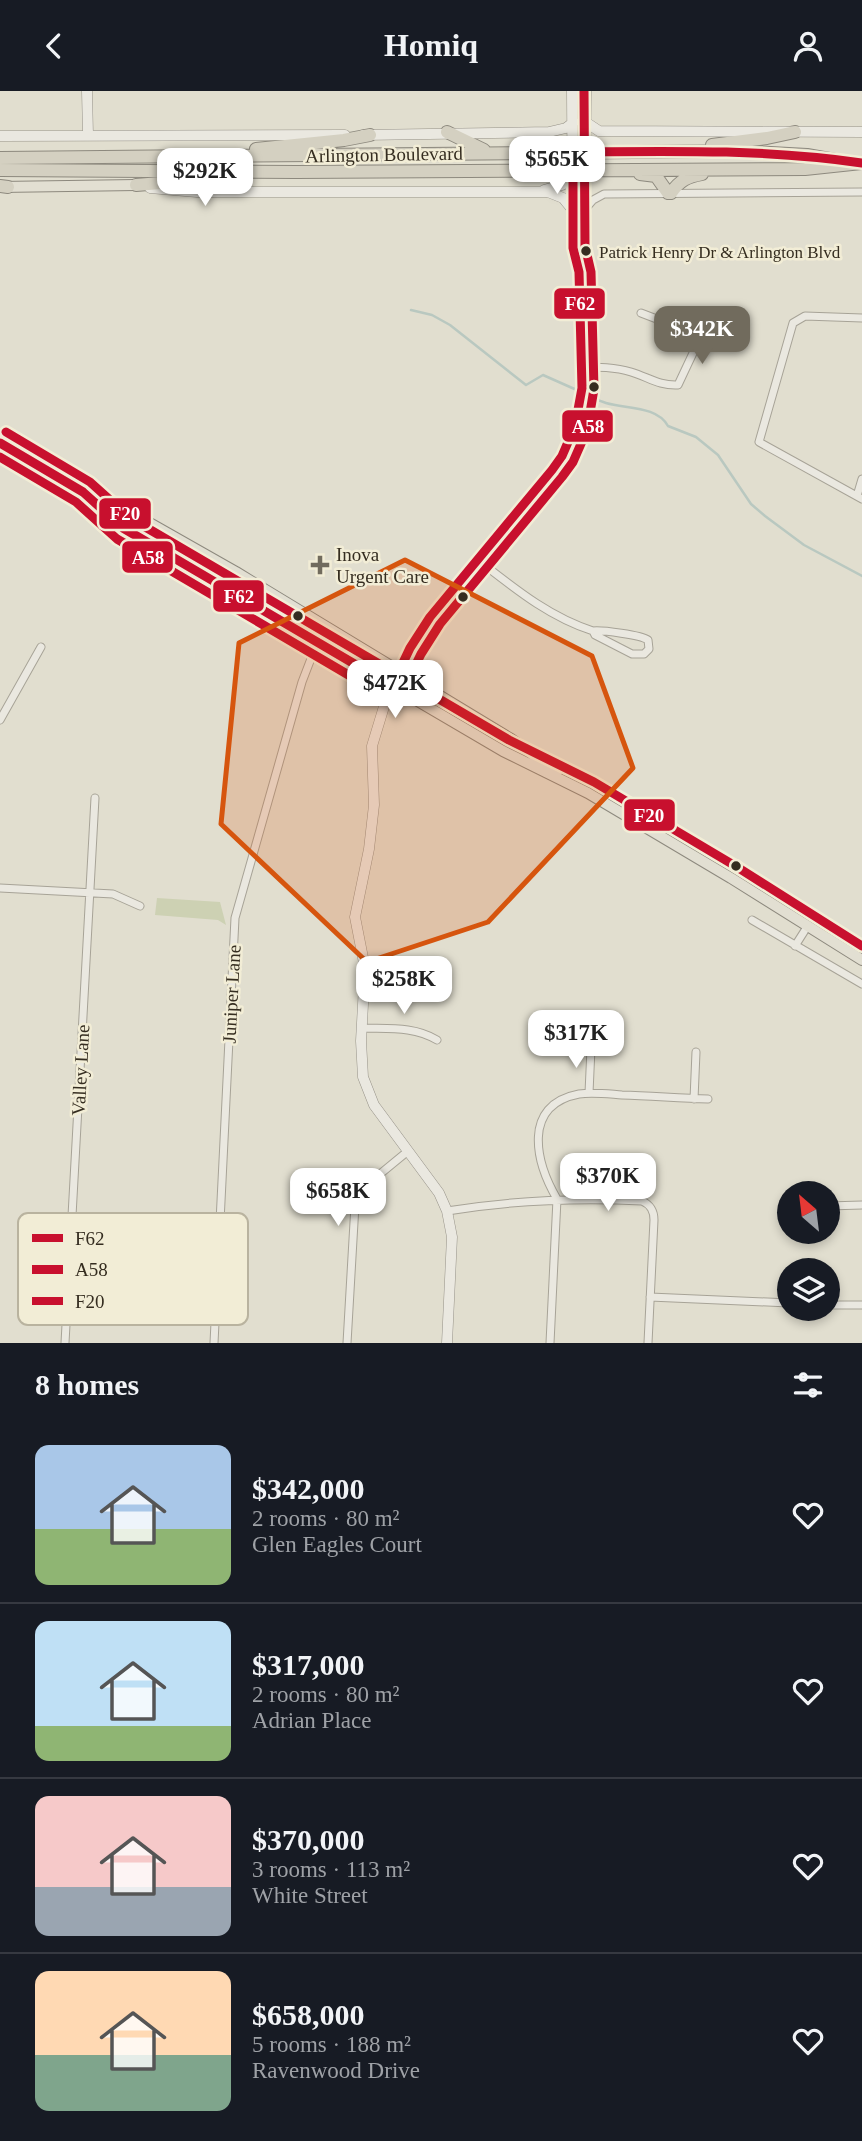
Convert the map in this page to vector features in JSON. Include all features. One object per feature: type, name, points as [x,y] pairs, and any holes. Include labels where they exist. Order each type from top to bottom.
[{"type":"highway","points":[[447,132],[491,152]]},
{"type":"highway","points":[[672,153],[795,132]]},
{"type":"highway","points":[[169,158],[370,135]]},
{"type":"highway","name":"Arlington Boulevard","points":[[0,156],[169,158],[735,151],[807,155],[856,163]]},
{"type":"highway","name":"Arlington Boulevard","points":[[0,170],[577,172],[612,169],[805,169],[856,163]]},
{"type":"highway","points":[[612,169],[656,176],[670,193],[685,178],[731,169]]},
{"type":"highway","points":[[136,185],[296,172]]},
{"type":"main road","points":[[3,187],[136,185]]},
{"type":"main road","points":[[0,443],[83,492],[132,513],[236,572],[511,739],[587,793]]},
{"type":"main road","points":[[83,492],[123,528],[503,751],[587,793],[862,960]]},
{"type":"street","points":[[88,91],[88,135]]},
{"type":"street","points":[[572,91],[573,122],[579,152]]},
{"type":"street","points":[[447,1343],[452,1237],[447,1211],[434,1185],[374,1105],[361,1066],[365,968],[357,932],[356,909],[369,849],[374,805],[372,746],[392,686],[410,648],[430,617],[557,463],[570,441],[580,405],[579,272],[573,249],[573,213],[579,152],[587,123],[586,91]]},
{"type":"street","points":[[0,136],[549,132],[566,128],[573,122]]},
{"type":"street","points":[[587,123],[599,131],[862,132]]},
{"type":"street","points":[[530,192],[549,189],[577,172]]},
{"type":"street","points":[[577,172],[586,208],[585,247],[579,272]]},
{"type":"street","points":[[136,185],[173,191],[530,192],[556,194],[569,204],[573,213]]},
{"type":"street","points":[[586,208],[604,194],[862,192]]},
{"type":"street","points":[[641,313],[701,336],[734,344]]},
{"type":"street","points":[[862,318],[802,317],[793,323],[759,442],[860,497],[862,479]]},
{"type":"street","points":[[581,367],[614,368],[659,384],[678,385],[701,336]]},
{"type":"street","points":[[478,560],[517,591],[554,615],[593,631],[641,636],[648,641],[649,649],[643,654],[632,654],[595,635],[593,631]]},
{"type":"street","points":[[0,720],[41,647]]},
{"type":"street","name":"Juniper Lane","points":[[220,1213],[235,918],[302,682],[312,656]]},
{"type":"street","name":"Valley Lane","points":[[72,1213],[95,798]]},
{"type":"street","points":[[0,888],[113,894],[141,906]]},
{"type":"street","points":[[752,920],[862,984]]},
{"type":"street","points":[[795,946],[807,927]]},
{"type":"street","points":[[362,1028],[418,1031],[437,1039]]},
{"type":"street","points":[[589,1093],[590,1048]]},
{"type":"street","points":[[694,1098],[696,1052]]},
{"type":"street","points":[[550,1343],[557,1199],[540,1164],[537,1141],[546,1115],[561,1101],[589,1093],[708,1099]]},
{"type":"street","points":[[347,1343],[355,1205],[363,1188],[408,1151]]},
{"type":"street","points":[[447,1211],[501,1202],[557,1199],[642,1201],[649,1205],[654,1215],[648,1343]]},
{"type":"street","points":[[840,1206],[862,1205]]},
{"type":"street","points":[[650,1297],[777,1302]]},
{"type":"street","points":[[840,1305],[862,1305]]},
{"type":"street","name":"Valley Lane","points":[[65,1343],[66,1325]]},
{"type":"street","name":"Juniper Lane","points":[[214,1343],[215,1325]]},
{"type":"highlighted area","points":[[405,560],[592,656],[633,768],[488,922],[367,962],[221,824],[239,643]]},
{"type":"green space","points":[[157,898],[220,902],[226,925],[218,920],[155,915]]},
{"type":"waterway","points":[[411,310],[432,315],[450,325],[526,385],[543,375],[579,391]]},
{"type":"waterway","points":[[585,394],[606,403],[641,409],[657,415],[668,426],[696,437],[718,455],[751,504],[765,516],[804,545],[862,576]]},
{"type":"transit line","name":"A58","points":[[0,457],[76,502],[117,539],[386,697],[398,696],[440,624],[562,477],[573,462],[587,430],[594,389],[591,272],[585,246],[584,91]]},
{"type":"transit line","name":"F62","points":[[0,443],[83,492],[123,528],[392,686],[410,648],[430,617],[552,470],[562,456],[575,426],[582,388],[579,272],[573,248],[573,152],[754,153],[862,163]]},
{"type":"transit line","name":"F20","points":[[6,432],[90,482],[130,518],[509,740],[594,782],[737,867],[862,946]]},
{"type":"place","name":"Patrick Henry Dr & Arlington Blvd","points":[[586,251]]},
{"type":"place","name":"Inova Urgent Care","points":[[320,565]]}]
